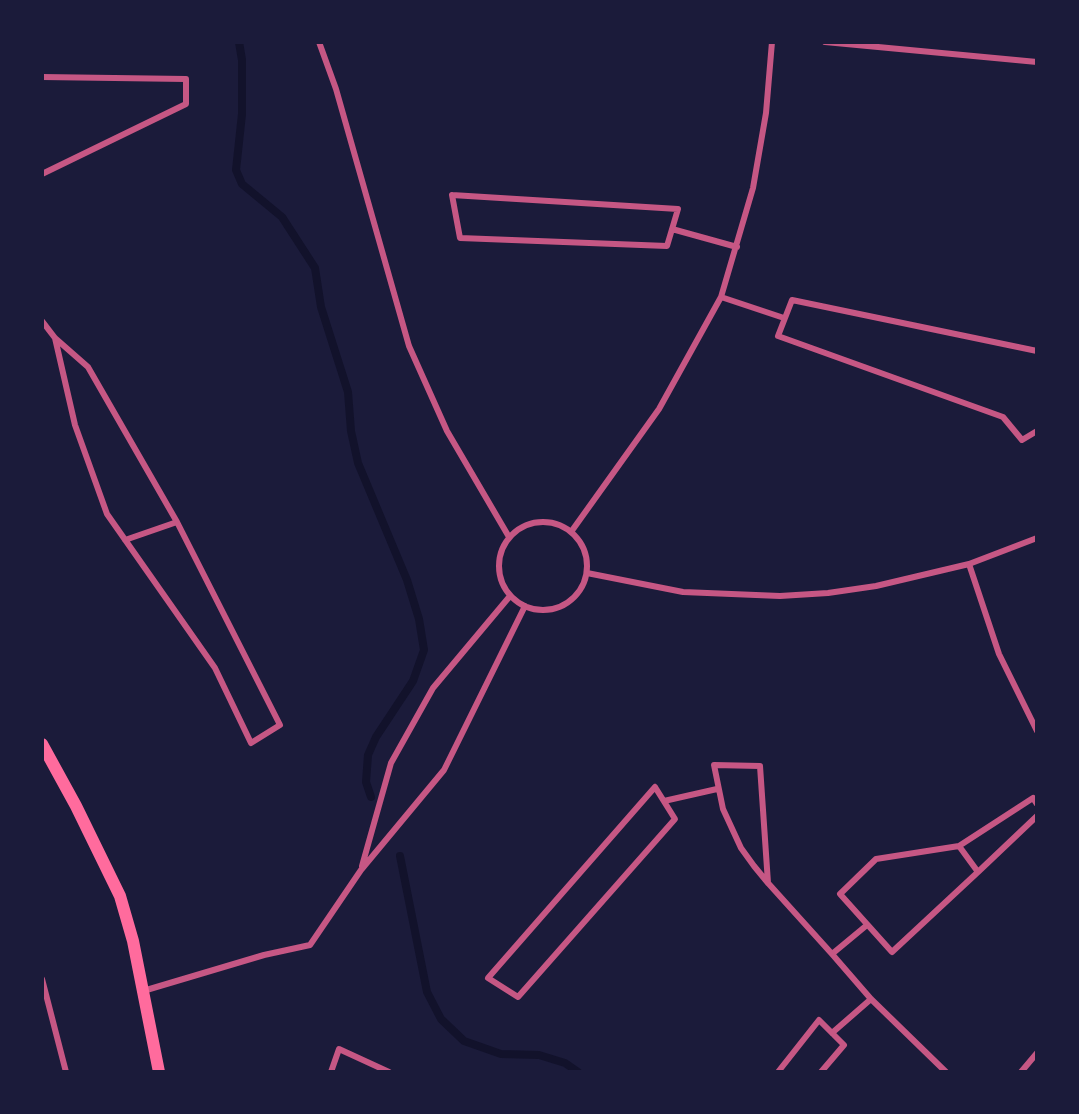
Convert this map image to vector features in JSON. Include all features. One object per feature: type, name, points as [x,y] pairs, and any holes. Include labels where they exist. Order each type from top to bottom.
[{"type":"main road","points":[[42,744],[76,806],[120,896],[143,991],[159,1072]]},
{"type":"street","points":[[319,42],[336,89],[409,346],[447,431],[509,537]]},
{"type":"street","points":[[572,532],[659,409],[721,297],[753,188],[763,135],[772,42]]},
{"type":"street","points":[[825,42],[1037,62]]},
{"type":"street","points":[[42,77],[186,79],[186,104],[42,174]]},
{"type":"street","points":[[452,195],[678,209],[672,229],[667,246],[460,238],[452,195]]},
{"type":"street","points":[[672,229],[737,248]]},
{"type":"street","points":[[721,297],[784,318]]},
{"type":"street","points":[[1037,351],[792,300],[778,336],[1003,417],[1022,440],[1037,431]]},
{"type":"street","points":[[42,321],[56,338],[88,367],[177,522],[280,725],[251,743],[215,668],[107,514],[75,425],[56,338]]},
{"type":"street","points":[[125,540],[177,522]]},
{"type":"street","points":[[546,522],[572,532],[582,543],[587,558],[587,573],[575,597],[564,605],[545,610],[525,606],[510,596],[503,585],[499,560],[509,537],[520,528],[546,522]]},
{"type":"street","points":[[587,573],[683,592],[780,596],[876,586],[969,564],[1037,538]]},
{"type":"street","points":[[969,564],[999,654],[1037,731]]},
{"type":"street","points":[[362,870],[391,763],[433,688],[510,596]]},
{"type":"street","points":[[143,991],[264,955],[310,945],[362,870],[444,770],[525,606]]},
{"type":"street","points":[[768,882],[760,766],[714,765],[717,789],[723,809],[741,848],[768,882],[871,999],[946,1072]]},
{"type":"street","points":[[655,786],[664,801],[675,819],[518,997],[488,978],[655,786]]},
{"type":"street","points":[[664,801],[717,789]]},
{"type":"street","points":[[1037,804],[1033,798],[959,846],[876,859],[840,894],[892,952],[1037,816]]},
{"type":"street","points":[[959,846],[978,872]]},
{"type":"street","points":[[832,954],[867,925]]},
{"type":"street","points":[[42,979],[66,1072]]},
{"type":"street","points":[[832,1033],[871,999]]},
{"type":"street","points":[[778,1072],[819,1020],[844,1045],[822,1072]]},
{"type":"street","points":[[332,1072],[339,1049],[389,1072]]},
{"type":"street","points":[[1021,1072],[1037,1053]]},
{"type":"waterway","points":[[239,42],[242,60],[242,114],[236,170],[242,184],[282,217],[315,268],[321,307],[348,392],[351,431],[358,463],[407,580],[419,619],[424,650],[413,681],[376,737],[368,755],[366,782],[371,797]]},
{"type":"waterway","points":[[400,856],[427,992],[441,1019],[464,1041],[501,1054],[539,1055],[565,1063],[578,1072]]}]
